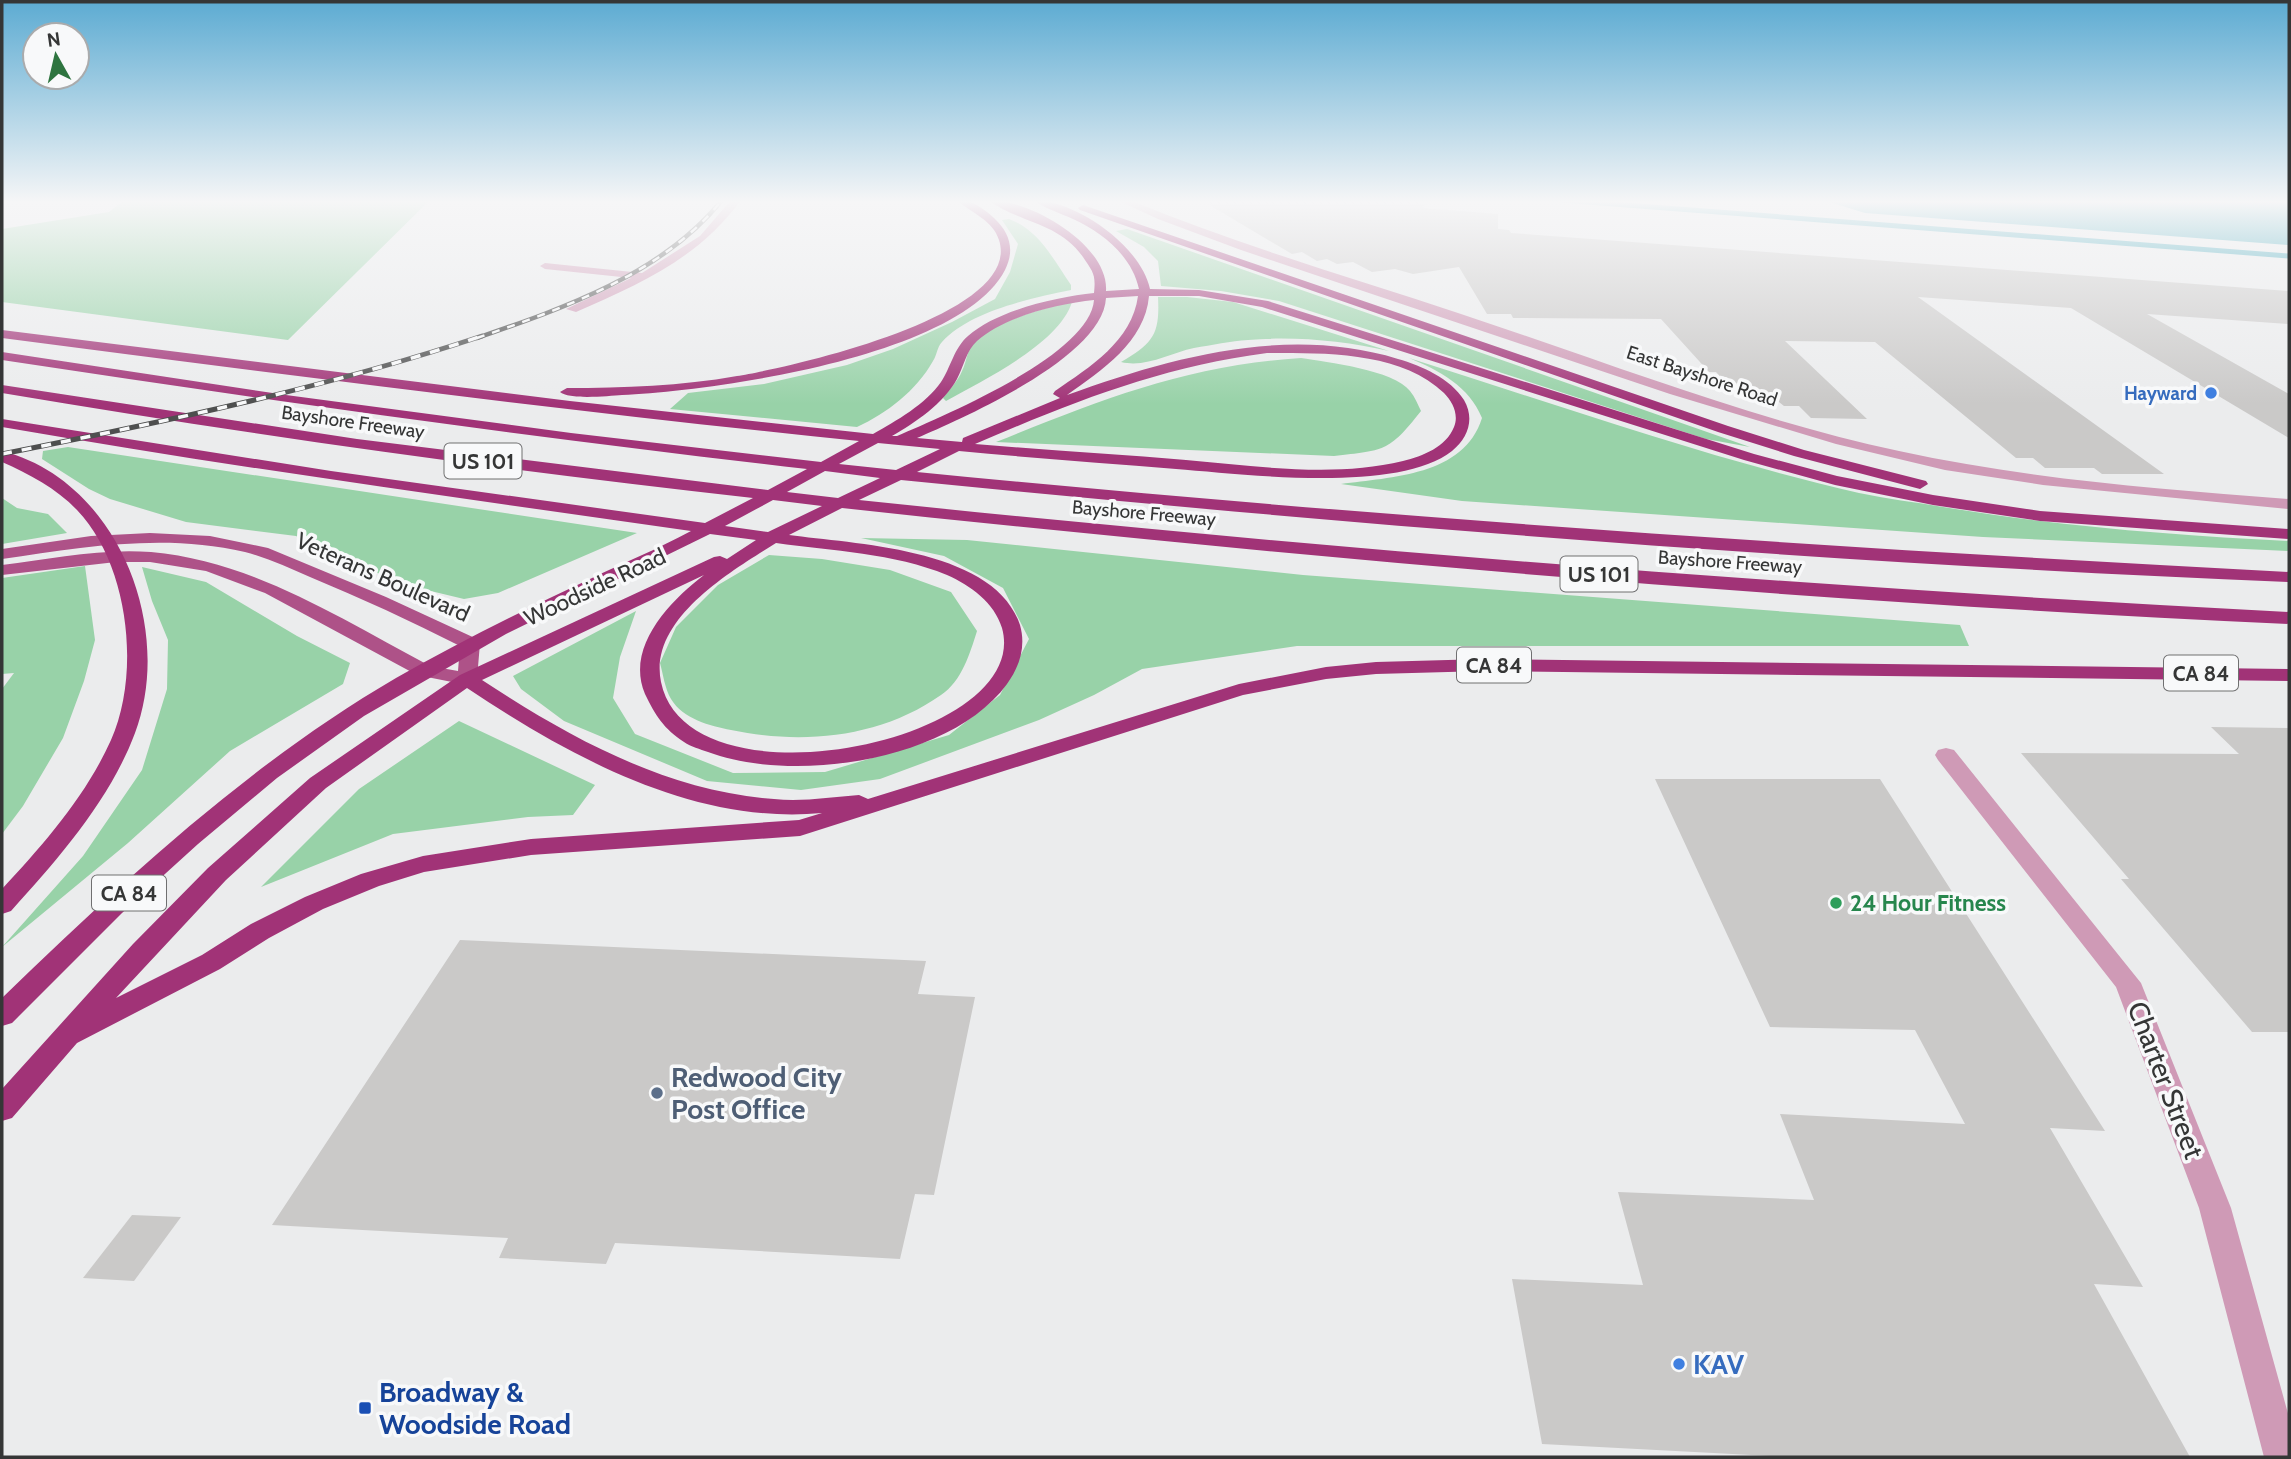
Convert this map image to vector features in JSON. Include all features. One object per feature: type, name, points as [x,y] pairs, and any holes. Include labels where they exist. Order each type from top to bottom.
[{"type":"highway","points":[[112,347],[555,392],[668,390],[766,376],[864,350],[922,328],[958,309],[986,288],[1001,268]]},
{"type":"highway","name":"Woodside Road","points":[[2,1015],[75,942],[211,819],[312,741],[424,671],[470,643],[1006,390],[1046,366],[1080,337],[1093,320],[1101,298],[1101,279],[1096,268]]},
{"type":"highway","name":"Woodside Road","points":[[2,1109],[142,951],[218,874],[318,783],[467,679],[785,530],[1047,402],[1090,374],[1120,348],[1138,323],[1145,288],[1137,268]]},
{"type":"highway","points":[[1257,268],[1723,429],[1842,465],[1935,488],[2040,507],[2289,533]]},
{"type":"highway","points":[[685,541],[904,423],[943,389],[960,355],[973,338],[1013,315],[1050,304],[1108,294],[1199,293],[1242,299],[1290,311],[1749,457],[1846,483],[1933,500],[2040,516],[2150,526],[2289,533]]},
{"type":"highway","points":[[2,334],[849,436],[1024,453],[1293,473],[1359,472],[1392,468],[1436,453],[1451,443],[1460,432],[1463,420],[1462,409],[1447,388],[1409,368],[1359,354],[1292,348],[1223,355],[1143,374],[1061,402],[968,441]]},
{"type":"highway","name":"Bayshore Freeway","points":[[2,356],[327,405],[793,463],[969,481],[1253,507],[1623,536],[2289,577]]},
{"type":"highway","name":"Bayshore Freeway","points":[[2,389],[444,456],[911,511],[1626,576],[2289,618]]},
{"type":"highway","points":[[2,424],[148,448],[659,522],[840,547],[942,568],[968,579],[987,592],[1002,605],[1011,620],[1014,636],[1012,655],[1004,674],[987,695],[963,714],[927,734],[885,748],[845,757],[799,761],[763,759],[702,743],[680,729],[663,714],[654,696],[650,659],[656,639],[681,605],[726,568],[785,530]]},
{"type":"highway","points":[[2,456],[40,474],[75,499],[112,545],[122,565],[134,618],[137,683],[122,740],[107,769],[46,855],[2,905]]},
{"type":"highway","name":"CA 84","points":[[894,800],[1239,690],[1286,679],[1376,668],[1484,665],[2289,675]]},
{"type":"highway","points":[[467,679],[556,737],[591,754],[678,788],[775,807],[894,800]]},
{"type":"highway","points":[[64,1037],[211,962],[260,931],[314,903],[370,880],[423,864],[531,848],[800,828],[894,800]]},
{"type":"main road","name":"Veterans Boulevard","points":[[2,554],[96,540],[139,538],[190,539],[243,547],[274,556],[388,604],[470,643],[467,679]]},
{"type":"main road","points":[[2,569],[116,556],[150,557],[210,566],[271,589],[424,671],[467,679]]},
{"type":"street","points":[[565,268],[641,276]]},
{"type":"street","points":[[572,309],[657,268]]},
{"type":"street","name":"East Bayshore Road","points":[[1312,268],[1757,416],[1847,443],[1940,464],[2052,482],[2289,504]]},
{"type":"street","name":"Charter Street","points":[[1946,755],[2128,983],[2215,1208],[2282,1457]]},
{"type":"green space","points":[[2,268],[361,268],[288,340],[2,302]]},
{"type":"green space","points":[[1011,268],[1059,268],[1071,285],[1071,290],[1002,307],[968,322],[940,344],[926,372],[909,391],[890,408],[857,427],[670,409],[688,393],[764,384],[847,365],[893,349],[995,299]]},
{"type":"green space","points":[[1159,268],[1239,268],[1750,447],[1706,439],[1279,301],[1221,291],[1161,286]]},
{"type":"green space","points":[[1158,297],[1233,302],[1389,351],[1319,340],[1266,339],[1194,348],[1140,363],[1121,362],[1141,349],[1152,337],[1158,321]]},
{"type":"green space","points":[[1072,302],[1052,332],[1036,346],[979,383],[946,401],[943,398],[960,375],[972,344],[984,334],[1021,316]]},
{"type":"green space","points":[[1301,358],[1359,368],[1390,378],[1410,391],[1421,411],[1401,435],[1384,447],[1334,456],[996,442],[1145,387],[1220,368]]},
{"type":"green space","points":[[1409,358],[1689,447],[1859,493],[2072,525],[2289,541],[2289,551],[1983,537],[1462,501],[1341,484],[1424,470],[1443,463],[1459,452],[1473,437],[1482,418],[1469,397],[1442,374]]},
{"type":"green space","points":[[68,447],[637,533],[498,593],[464,599],[414,587],[341,559],[296,536],[186,522],[110,499],[42,459],[43,451]]},
{"type":"green space","points":[[2,498],[17,508],[48,514],[67,533],[2,544]]},
{"type":"green space","points":[[861,538],[967,540],[1303,575],[1960,625],[1969,646],[1297,646],[1142,669],[1039,720],[880,779],[801,790],[707,781],[564,721],[521,689],[513,676],[636,611],[620,657],[613,698],[635,734],[733,773],[825,772],[949,735],[1000,695],[1029,639],[1003,588],[944,556]]},
{"type":"green space","points":[[769,555],[822,559],[890,570],[951,592],[977,631],[960,674],[941,695],[917,709],[892,721],[840,734],[813,737],[758,735],[714,726],[690,717],[671,699],[660,663],[676,627],[718,585]]},
{"type":"green space","points":[[85,566],[95,640],[84,681],[63,738],[23,806],[2,834],[2,689],[14,673],[2,674],[2,578]]},
{"type":"green space","points":[[142,567],[206,582],[297,636],[350,663],[343,684],[230,751],[128,843],[2,947],[83,856],[142,770],[167,689],[168,640]]},
{"type":"green space","points":[[459,721],[595,785],[573,815],[528,817],[393,834],[261,887],[359,789]]},
{"type":"building","points":[[1365,268],[1452,268],[1413,274],[1395,269],[1372,272]]},
{"type":"building","points":[[1460,268],[1982,268],[2289,291],[2289,324],[2147,314],[2289,394],[2289,438],[2071,308],[1918,297],[2164,474],[2102,474],[2094,468],[2045,468],[2033,458],[2016,458],[1875,342],[1785,341],[1867,419],[1811,418],[1799,406],[1784,406],[1769,394],[1751,394],[1736,383],[1726,383],[1716,372],[1709,372],[1661,319],[1513,318],[1511,314],[1487,314]]},
{"type":"building","points":[[2211,727],[2289,728],[2289,1032],[2252,1032],[2121,879],[2129,879],[2021,753],[2239,754]]},
{"type":"building","points":[[1655,779],[1880,779],[2105,1131],[2050,1128],[2143,1287],[2094,1284],[2190,1457],[1788,1457],[1542,1444],[1512,1279],[1643,1285],[1618,1192],[1814,1200],[1780,1114],[1965,1124],[1915,1030],[1770,1027]]},
{"type":"building","name":"Redwood City Post Office","points":[[460,940],[926,961],[918,994],[975,997],[934,1195],[915,1194],[900,1259],[615,1243],[606,1264],[499,1258],[508,1238],[272,1225]]},
{"type":"building","points":[[132,1215],[181,1217],[134,1281],[83,1278]]},
{"type":"railway","points":[[477,338],[577,301],[641,268]]},
{"type":"railway","points":[[2,454],[304,388],[482,336]]},
{"type":"place","name":"Hayward","points":[[2211,393]]},
{"type":"place","name":"24 Hour Fitness","points":[[1836,903]]},
{"type":"place","name":"Redwood City Post Office","points":[[657,1093]]},
{"type":"place","name":"KAV","points":[[1679,1364]]},
{"type":"place","name":"Broadway & Woodside Road","points":[[365,1408]]}]
